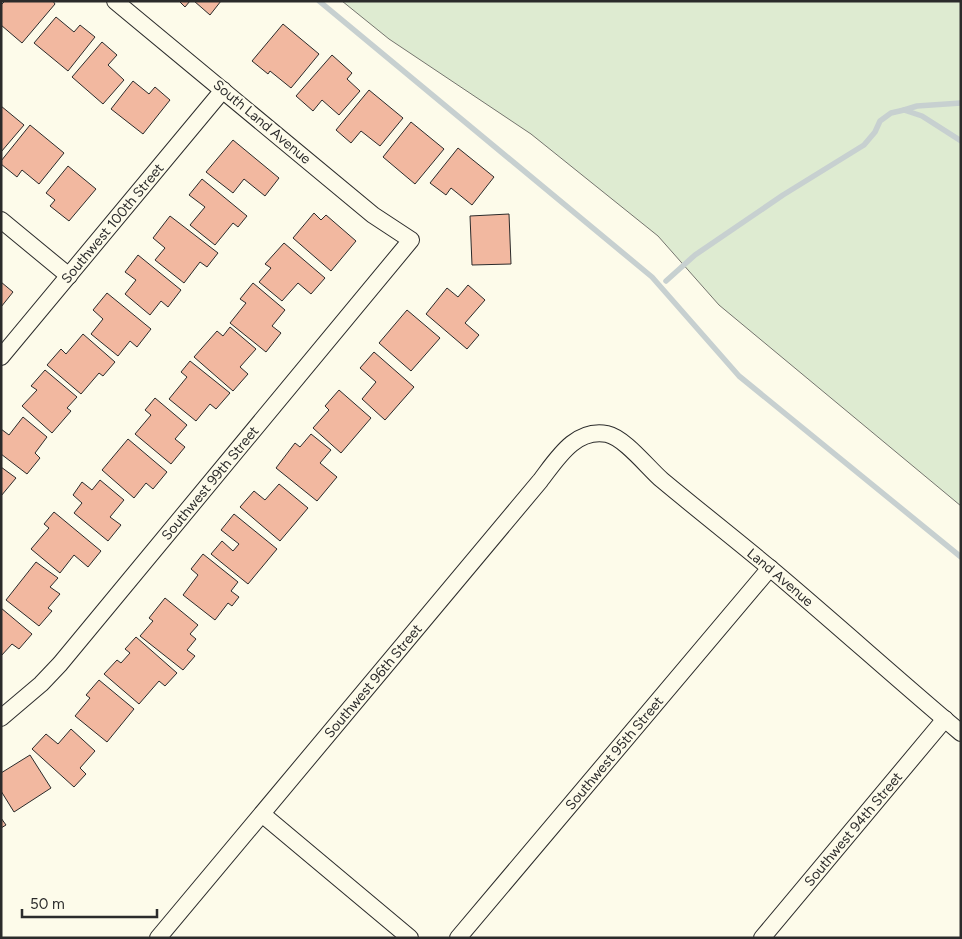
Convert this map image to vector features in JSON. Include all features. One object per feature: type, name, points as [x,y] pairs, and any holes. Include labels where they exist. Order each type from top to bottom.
[{"type":"street","name":"South Land Avenue","points":[[115,1],[374,215],[411,240]]},
{"type":"street","name":"Southwest 100th Street","points":[[1,357],[223,90]]},
{"type":"street","points":[[1,220],[69,276]]},
{"type":"street","name":"Southwest 99th Street","points":[[1,718],[41,684],[60,664],[411,240]]},
{"type":"street","name":"Land Avenue","points":[[594,434],[613,436],[624,444],[659,477],[770,568],[961,733]]},
{"type":"street","name":"Southwest 96th Street","points":[[158,938],[565,450],[580,438],[594,434]]},
{"type":"street","name":"Southwest 95th Street","points":[[458,938],[770,568]]},
{"type":"street","name":"Southwest 94th Street","points":[[762,938],[945,719]]},
{"type":"street","points":[[262,814],[410,938]]},
{"type":"green space","points":[[342,1],[961,1],[961,506],[719,305],[658,236],[531,134],[389,39]]},
{"type":"building","points":[[5,1],[53,1],[55,4],[22,43],[1,25],[1,5]]},
{"type":"building","points":[[179,1],[190,1],[185,7]]},
{"type":"building","points":[[194,1],[221,1],[210,15]]},
{"type":"building","points":[[56,17],[74,32],[80,25],[95,37],[68,71],[34,43]]},
{"type":"building","points":[[283,24],[319,54],[291,88],[270,71],[268,74],[252,61]]},
{"type":"building","points":[[102,42],[117,55],[108,65],[124,80],[103,104],[72,77]]},
{"type":"building","points":[[332,55],[352,73],[347,79],[360,91],[339,115],[322,100],[313,111],[296,96]]},
{"type":"building","points":[[133,81],[149,94],[155,87],[170,100],[143,134],[111,109]]},
{"type":"building","points":[[369,90],[403,118],[380,146],[361,131],[351,143],[336,130]]},
{"type":"building","points":[[1,106],[24,125],[1,152]]},
{"type":"building","points":[[411,122],[444,149],[415,184],[383,157]]},
{"type":"building","points":[[30,125],[64,153],[39,184],[22,170],[17,177],[1,164],[1,161]]},
{"type":"building","points":[[233,140],[279,178],[265,196],[244,179],[233,193],[206,172]]},
{"type":"building","points":[[458,148],[494,177],[472,205],[451,188],[446,195],[430,183]]},
{"type":"building","points":[[68,166],[96,189],[69,221],[50,206],[55,200],[46,193]]},
{"type":"building","points":[[202,179],[247,216],[238,227],[233,223],[215,245],[190,225],[205,207],[189,195]]},
{"type":"building","points":[[314,213],[321,220],[326,215],[356,241],[331,271],[293,238]]},
{"type":"building","points":[[509,214],[511,264],[472,265],[470,216]]},
{"type":"building","points":[[170,216],[218,253],[207,267],[200,262],[184,283],[155,260],[165,248],[153,238]]},
{"type":"building","points":[[284,243],[325,278],[311,294],[298,283],[282,301],[259,282],[271,268],[265,264]]},
{"type":"building","points":[[138,255],[181,290],[168,307],[161,301],[150,315],[125,294],[136,280],[125,272]]},
{"type":"building","points":[[1,282],[13,292],[1,307]]},
{"type":"building","points":[[253,283],[285,310],[272,326],[281,333],[266,352],[230,323],[246,303],[240,299]]},
{"type":"building","points":[[468,285],[485,300],[465,323],[479,335],[467,349],[426,314],[447,288],[458,297]]},
{"type":"building","points":[[107,293],[151,329],[137,347],[130,341],[118,356],[91,334],[103,319],[93,310]]},
{"type":"building","points":[[407,310],[440,338],[411,371],[379,343]]},
{"type":"building","points":[[230,327],[256,349],[240,367],[248,374],[233,391],[194,357],[217,331],[223,336]]},
{"type":"building","points":[[83,334],[115,362],[103,376],[99,373],[81,394],[47,365],[61,349],[66,354]]},
{"type":"building","points":[[374,352],[414,387],[385,420],[362,399],[376,382],[360,368]]},
{"type":"building","points":[[190,361],[230,393],[216,409],[210,404],[196,421],[169,399],[187,377],[181,372]]},
{"type":"building","points":[[45,370],[77,397],[67,408],[71,411],[52,433],[22,406],[37,390],[31,386]]},
{"type":"building","points":[[339,390],[371,418],[341,453],[313,428],[329,410],[325,406]]},
{"type":"building","points":[[155,398],[187,425],[175,439],[185,447],[171,464],[135,434],[151,415],[145,410]]},
{"type":"building","points":[[23,417],[47,437],[35,453],[40,458],[27,474],[1,454],[1,429],[9,435]]},
{"type":"building","points":[[311,434],[331,450],[320,463],[337,477],[317,501],[276,468],[295,443],[300,447]]},
{"type":"building","points":[[128,439],[167,472],[153,489],[146,483],[134,498],[102,470]]},
{"type":"building","points":[[1,467],[16,478],[1,496]]},
{"type":"building","points":[[100,480],[124,500],[110,517],[121,525],[108,541],[74,513],[82,503],[73,495],[82,482],[92,490]]},
{"type":"building","points":[[279,484],[308,508],[280,541],[240,507],[254,491],[265,500]]},
{"type":"building","points":[[54,512],[101,551],[88,567],[74,555],[60,573],[31,549],[49,528],[44,524]]},
{"type":"building","points":[[234,514],[277,549],[248,584],[211,554],[222,541],[233,551],[239,544],[221,530]]},
{"type":"building","points":[[203,554],[238,582],[231,591],[239,597],[232,606],[228,603],[215,620],[183,595],[198,575],[191,569]]},
{"type":"building","points":[[36,562],[58,578],[50,587],[60,594],[48,608],[52,611],[39,626],[6,600]]},
{"type":"building","points":[[165,598],[198,625],[190,634],[196,639],[187,650],[195,656],[183,670],[140,636],[153,621],[149,618]]},
{"type":"building","points":[[1,608],[32,634],[19,649],[12,644],[1,656]]},
{"type":"building","points":[[136,637],[177,673],[165,686],[159,681],[139,704],[104,674],[117,660],[121,663],[130,653],[125,649]]},
{"type":"building","points":[[99,680],[134,709],[107,742],[75,716],[90,698],[86,695]]},
{"type":"building","points":[[71,729],[95,751],[80,768],[86,774],[74,787],[32,749],[46,734],[58,744]]},
{"type":"building","points":[[30,755],[51,788],[14,812],[1,791],[1,773]]},
{"type":"building","points":[[1,818],[6,825],[1,828]]},
{"type":"waterway","points":[[319,1],[652,277],[739,376],[961,557]]},
{"type":"waterway","points":[[904,110],[917,106],[961,103]]},
{"type":"waterway","points":[[666,281],[695,255],[783,195],[864,145],[875,132],[880,121],[891,113],[904,110],[922,116],[961,141]]}]
